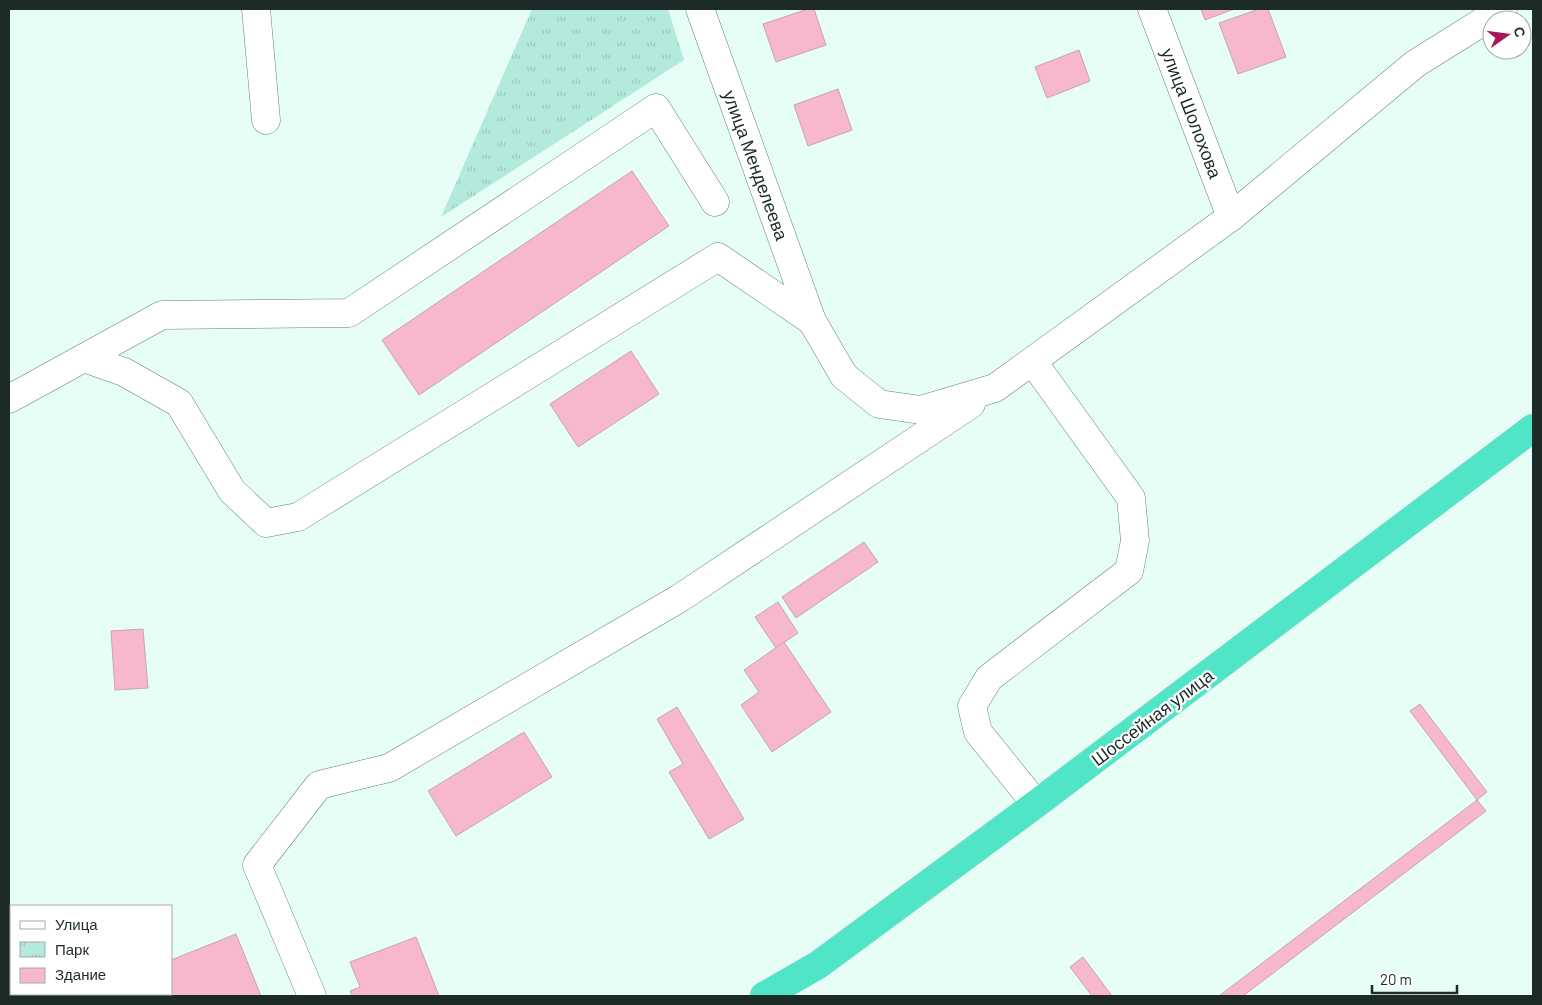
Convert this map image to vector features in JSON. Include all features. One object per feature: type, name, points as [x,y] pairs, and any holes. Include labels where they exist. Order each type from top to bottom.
[{"type":"highway","name":"Шоссейная улица","points":[[764,996],[818,965],[1036,804],[1533,428]]},
{"type":"street","points":[[256,9],[266,120]]},
{"type":"street","name":"улица Менделеева","points":[[700,9],[812,320],[844,376],[879,404],[921,410],[995,388]]},
{"type":"street","name":"улица Шолохова","points":[[1152,9],[1231,217]]},
{"type":"street","points":[[312,996],[257,865],[319,785],[390,768],[663,608],[1033,362],[1231,217],[1415,64],[1503,9]]},
{"type":"street","points":[[9,399],[162,315],[349,313],[656,108],[715,202]]},
{"type":"street","points":[[84,358],[124,372],[179,403],[232,491],[266,523],[298,517],[718,257],[812,320]]},
{"type":"street","points":[[1033,362],[1131,498],[1135,541],[1129,571],[989,678],[972,706],[978,732],[1036,804]]},
{"type":"green space","points":[[532,9],[668,9],[684,60],[441,217]]},
{"type":"building","points":[[808,9],[814,9],[826,45],[776,62],[763,24]]},
{"type":"building","points":[[1201,9],[1234,9],[1205,20]]},
{"type":"building","points":[[1259,9],[1268,9],[1286,57],[1238,74],[1219,23]]},
{"type":"building","points":[[1079,50],[1090,81],[1047,98],[1035,67]]},
{"type":"building","points":[[838,89],[852,130],[808,146],[794,105]]},
{"type":"building","points":[[632,171],[669,226],[419,395],[382,340]]},
{"type":"building","points":[[631,351],[659,394],[578,447],[550,404]]},
{"type":"building","points":[[864,542],[878,562],[796,618],[782,597]]},
{"type":"building","points":[[778,602],[798,633],[776,648],[755,617]]},
{"type":"building","points":[[143,629],[148,688],[115,690],[111,631]]},
{"type":"building","points":[[784,642],[831,712],[772,752],[741,705],[759,692],[744,670]]},
{"type":"building","points":[[1420,704],[1487,792],[1477,800],[1410,711]]},
{"type":"building","points":[[677,707],[744,819],[709,839],[669,772],[683,764],[657,719]]},
{"type":"building","points":[[524,732],[552,777],[456,836],[428,791]]},
{"type":"building","points":[[1477,800],[1486,811],[1243,996],[1219,996]]},
{"type":"building","points":[[236,934],[261,996],[140,996],[172,995],[172,960]]},
{"type":"building","points":[[416,937],[439,996],[352,996],[350,991],[360,987],[350,962]]},
{"type":"building","points":[[1083,957],[1112,996],[1092,996],[1070,967]]}]
